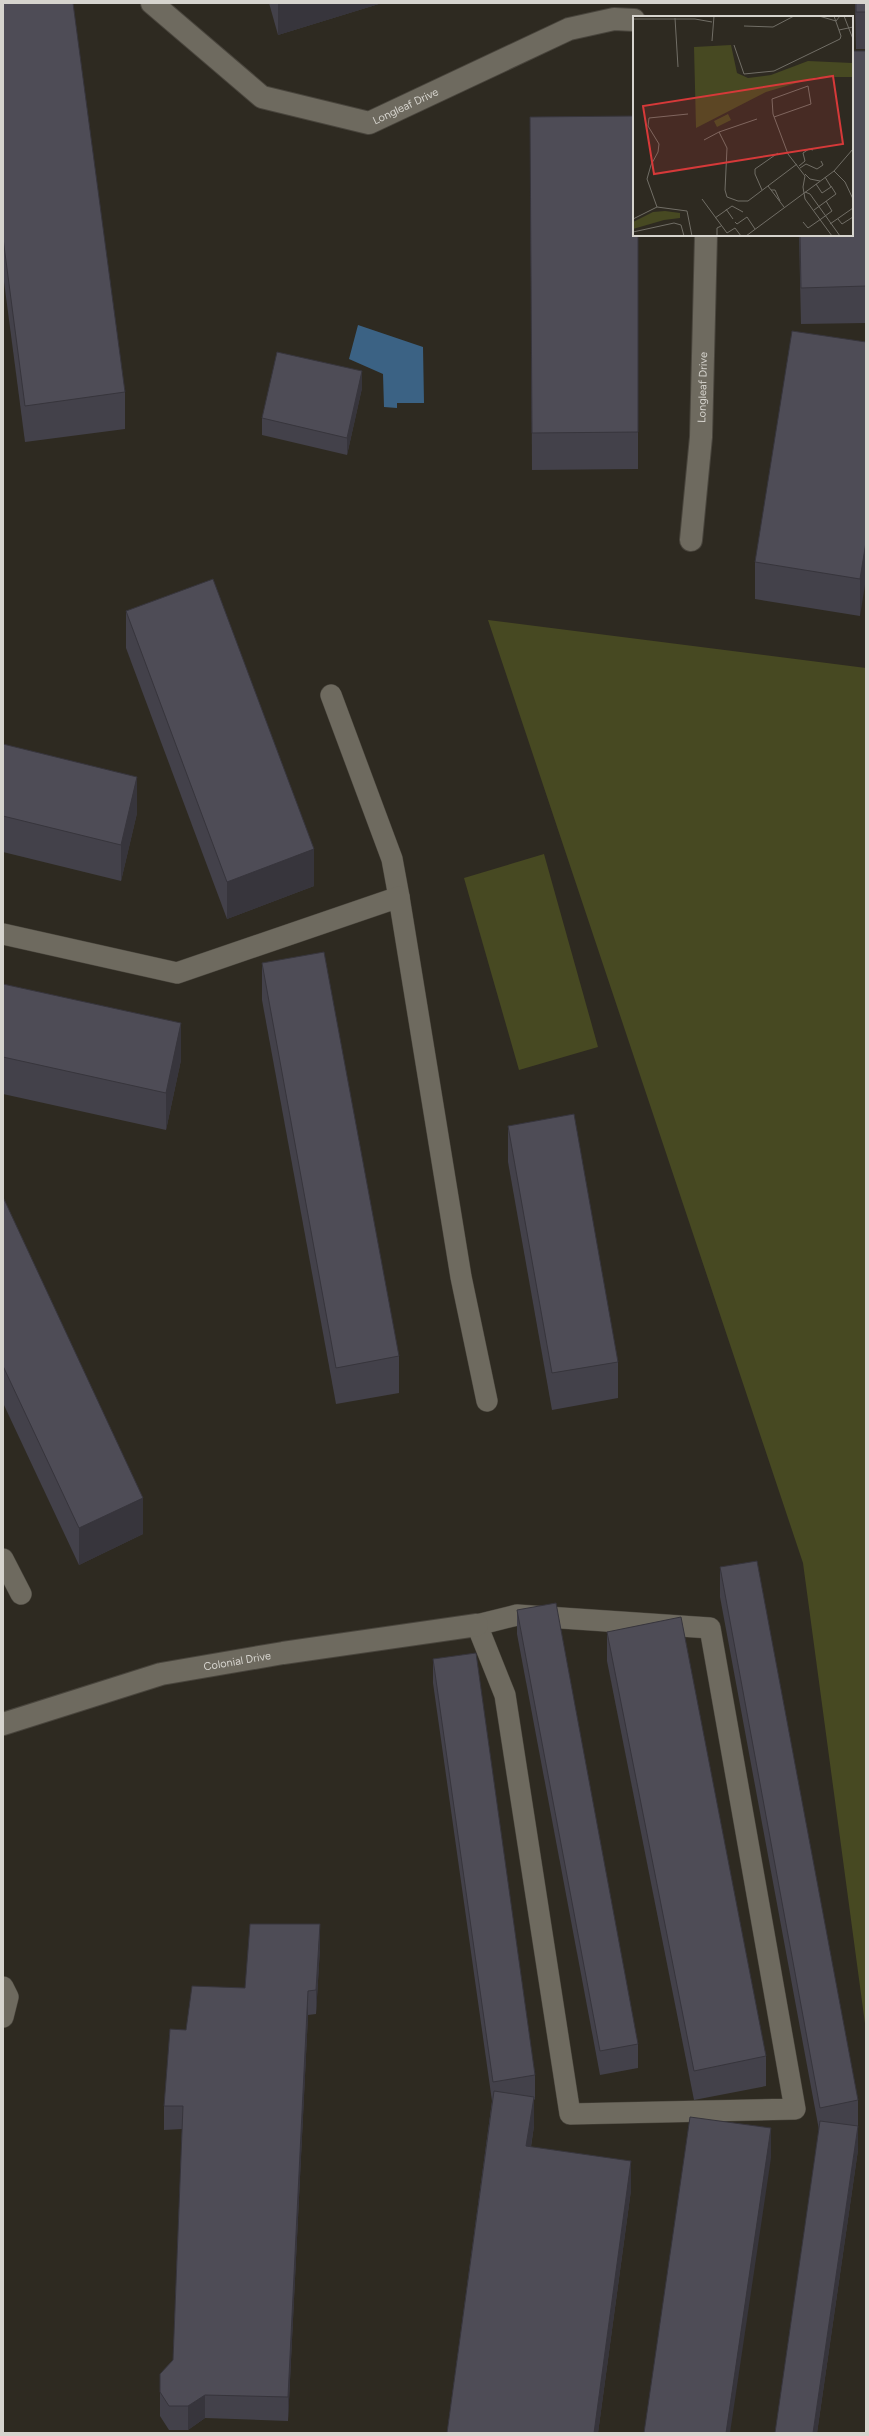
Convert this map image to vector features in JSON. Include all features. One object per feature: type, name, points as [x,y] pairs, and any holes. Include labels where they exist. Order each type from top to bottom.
[{"type":"street","name":"Longleaf Drive","points":[[152,3],[262,97],[369,123],[569,29],[614,19],[633,20]]},
{"type":"street","name":"Longleaf Drive","points":[[691,540],[701,437],[706,236]]},
{"type":"street","name":"Colonial Drive","points":[[3,1724],[161,1674],[283,1653],[477,1625]]},
{"type":"lane","points":[[331,695],[392,859],[462,1277],[487,1401]]},
{"type":"lane","points":[[3,934],[177,973],[399,897]]},
{"type":"lane","points":[[3,1559],[21,1594]]},
{"type":"lane","points":[[517,1615],[710,1628],[795,2109],[570,2114],[505,1694],[477,1625],[517,1615]]},
{"type":"lane","points":[[3,1987],[8,1997],[3,2016]]},
{"type":"green space","points":[[488,620],[866,668],[866,2031],[803,1563]]},
{"type":"green space","points":[[544,854],[598,1047],[519,1070],[464,878]]},
{"type":"water","points":[[358,325],[423,347],[424,403],[397,403],[397,408],[384,407],[383,374],[349,359]]},
{"type":"building","points":[[3,3],[73,3],[125,392],[25,406],[3,238]]},
{"type":"building","points":[[856,3],[866,3],[866,12],[856,12]]},
{"type":"building","points":[[853,51],[866,51],[866,286],[801,288],[800,236],[853,236]]},
{"type":"building","points":[[633,116],[633,236],[638,236],[638,432],[532,433],[530,117]]},
{"type":"building","points":[[792,331],[866,342],[866,542],[860,579],[755,562]]},
{"type":"building","points":[[277,352],[362,371],[347,438],[262,418]]},
{"type":"building","points":[[213,579],[314,849],[227,882],[126,611]]},
{"type":"building","points":[[3,744],[137,777],[121,845],[3,816]]},
{"type":"building","points":[[324,952],[399,1356],[336,1368],[262,963]]},
{"type":"building","points":[[3,984],[181,1023],[166,1093],[3,1057]]},
{"type":"building","points":[[574,1114],[618,1362],[552,1373],[508,1126]]},
{"type":"building","points":[[3,1197],[143,1498],[79,1528],[3,1366]]},
{"type":"building","points":[[757,1561],[858,2100],[820,2108],[720,1567]]},
{"type":"building","points":[[556,1603],[638,2044],[600,2051],[517,1610]]},
{"type":"building","points":[[681,1617],[766,2056],[694,2071],[607,1632]]},
{"type":"building","points":[[476,1653],[535,2075],[493,2082],[433,1659]]},
{"type":"building","points":[[250,1924],[320,1924],[316,1990],[308,1991],[288,2397],[205,2395],[188,2406],[169,2406],[160,2392],[160,2374],[173,2360],[183,2106],[164,2106],[170,2029],[186,2030],[192,1986],[245,1988]]},
{"type":"building","points":[[494,2091],[534,2097],[526,2146],[631,2161],[594,2433],[447,2433]]},
{"type":"building","points":[[690,2117],[771,2128],[726,2433],[644,2433]]},
{"type":"building","points":[[820,2121],[858,2126],[813,2433],[775,2433]]}]
